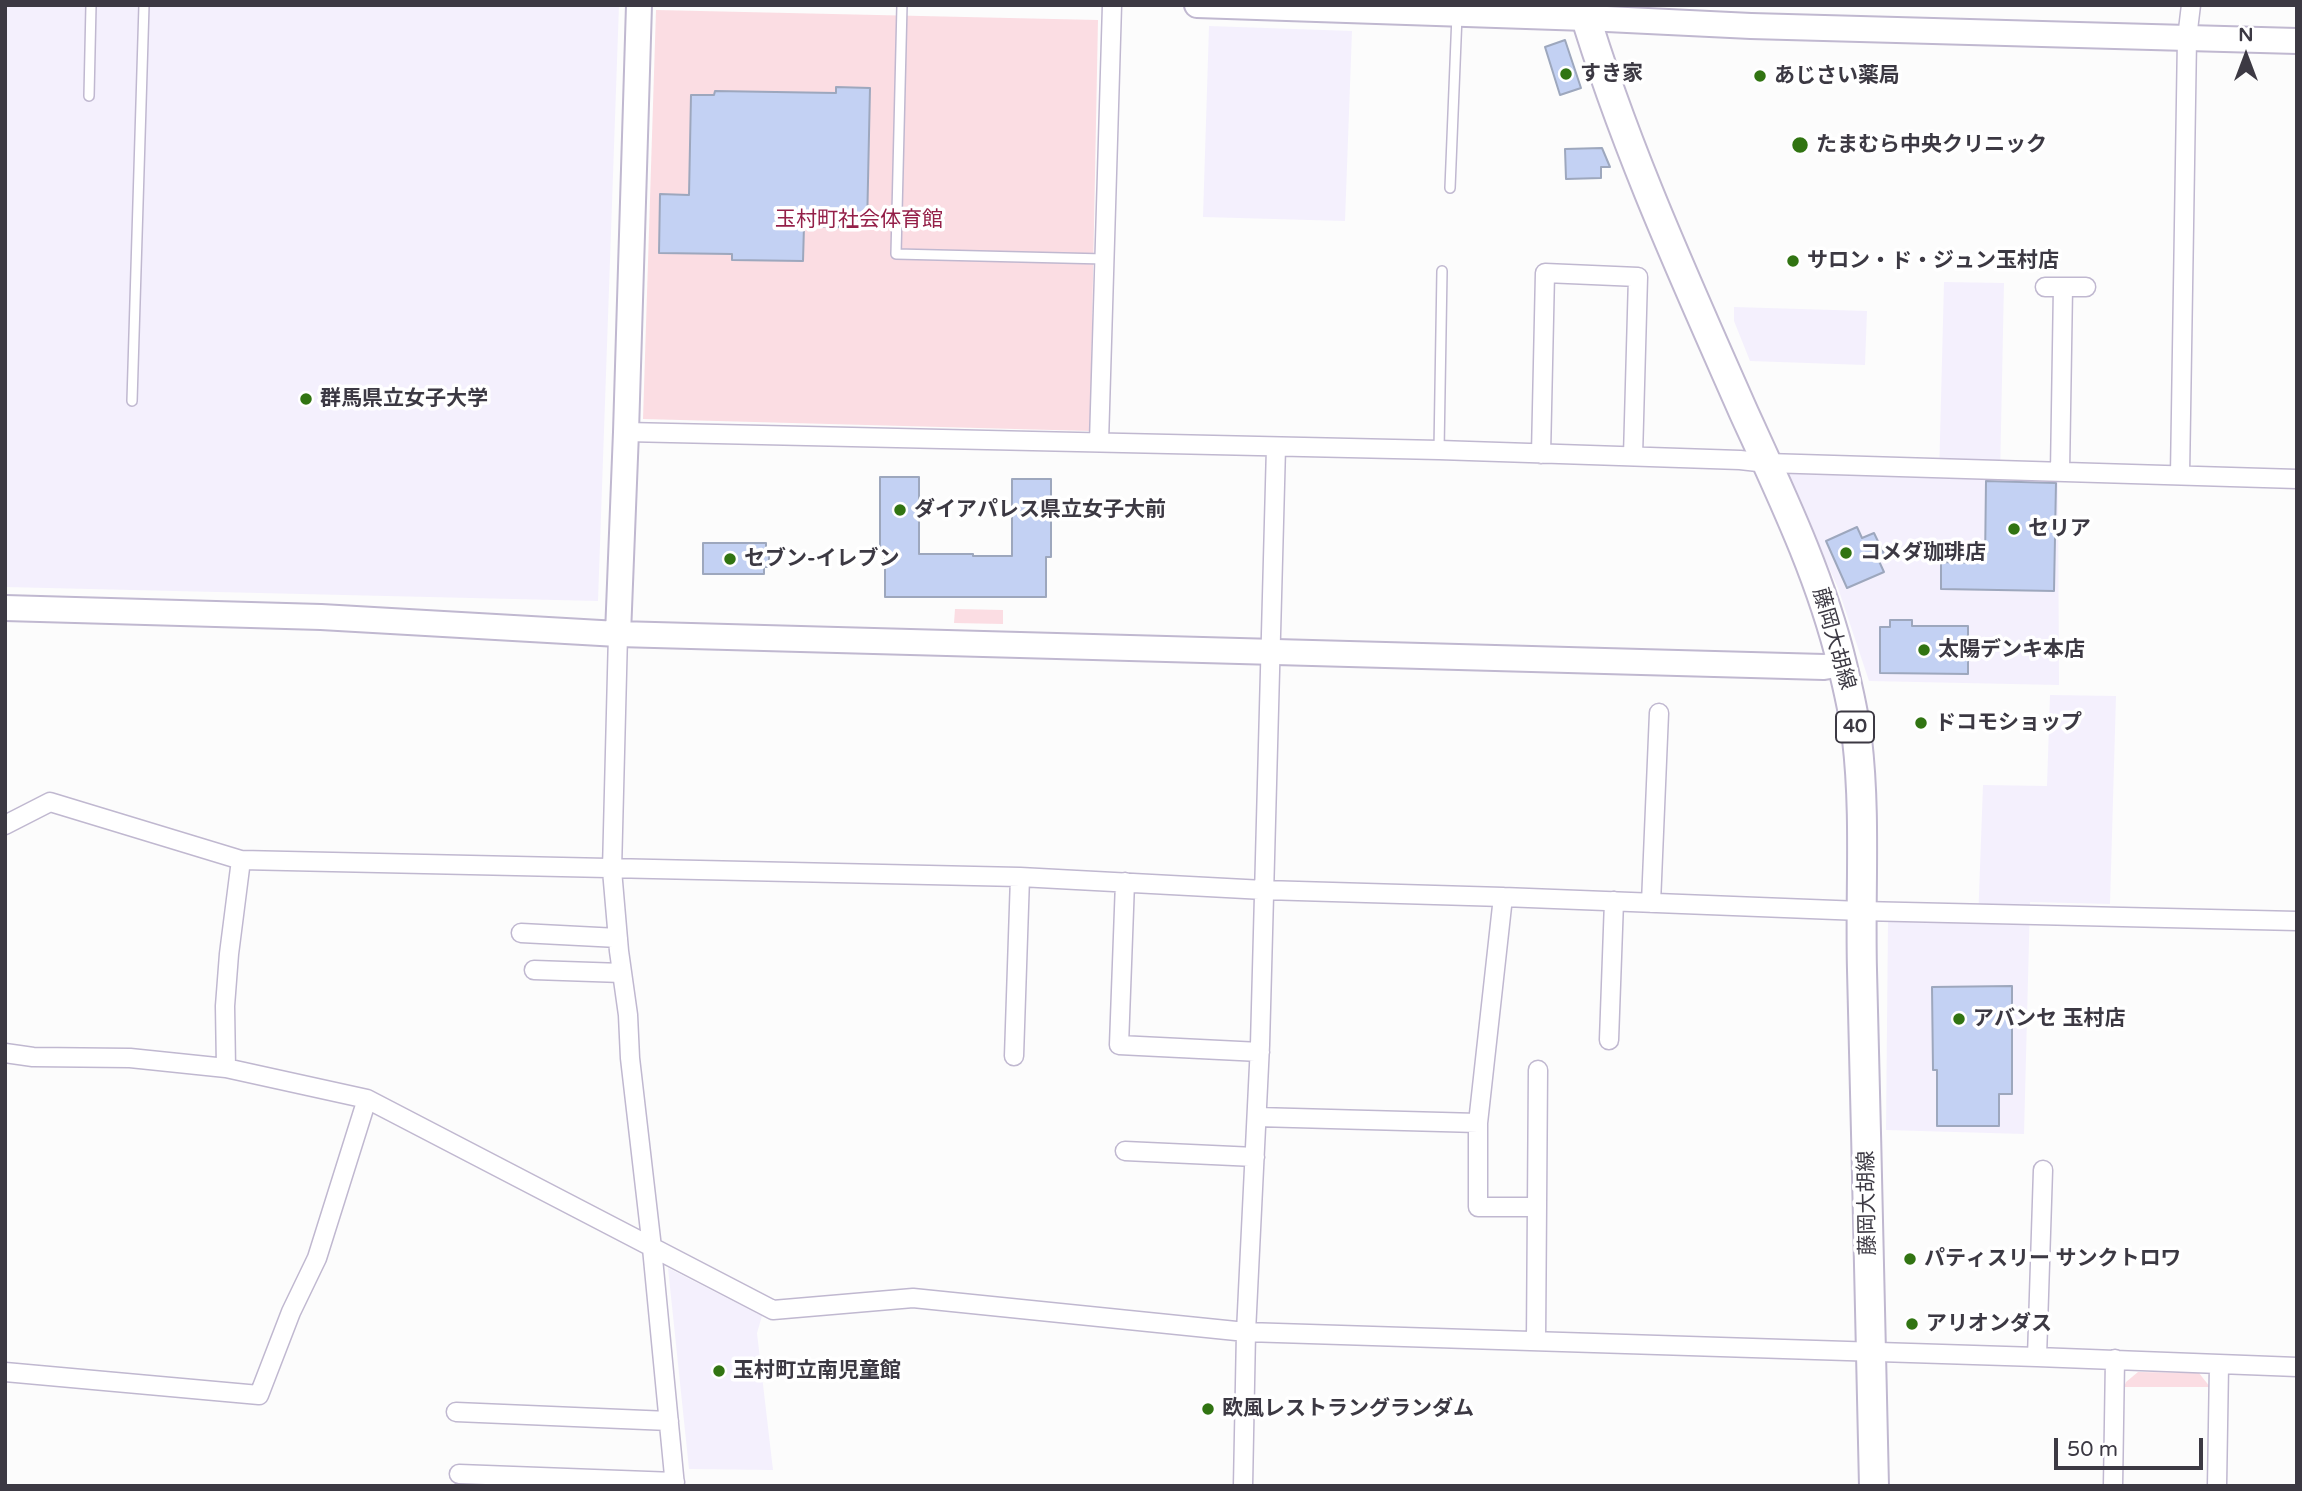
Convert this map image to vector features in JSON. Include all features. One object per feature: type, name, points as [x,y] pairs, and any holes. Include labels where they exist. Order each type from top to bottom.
[{"type":"main road","name":"藤岡大胡線","points":[[1584,12],[1661,225],[1819,589],[1842,664],[1856,727],[1862,806],[1861,911],[1874,1486]]},
{"type":"street","points":[[459,1472],[675,1484],[612,870],[639,5]]},
{"type":"street","points":[[1099,442],[1112,5]]},
{"type":"street","points":[[1198,5],[1457,14],[1584,12],[1751,26],[2297,41]]},
{"type":"street","points":[[2180,475],[2190,5]]},
{"type":"street","points":[[1541,454],[1545,273],[1638,277],[1633,456]]},
{"type":"street","points":[[2060,472],[2054,287],[2086,287]]},
{"type":"street","points":[[626,432],[1440,450],[1740,460],[1767,464],[2297,479]]},
{"type":"street","points":[[1243,1486],[1246,1332],[1260,1052],[1276,447]]},
{"type":"street","points":[[5,608],[321,617],[618,634],[1824,667],[1842,664]]},
{"type":"street","points":[[1651,903],[1659,713]]},
{"type":"street","points":[[5,825],[50,802],[241,860],[1020,877],[1264,890],[1861,911],[2297,921]]},
{"type":"street","points":[[226,1068],[225,1006],[241,860]]},
{"type":"street","points":[[1014,1056],[1020,877]]},
{"type":"street","points":[[1125,882],[1119,1045],[1260,1052]]},
{"type":"street","points":[[1503,897],[1478,1123],[1478,1207],[1537,1207]]},
{"type":"street","points":[[1609,1040],[1614,901]]},
{"type":"street","points":[[522,933],[618,938]]},
{"type":"street","points":[[534,970],[622,973]]},
{"type":"street","points":[[5,1053],[33,1057],[130,1058],[226,1068],[367,1099],[772,1310],[913,1298],[1246,1332],[2297,1367]]},
{"type":"street","points":[[1535,1341],[1538,1070]]},
{"type":"street","points":[[5,1371],[260,1395],[291,1312],[317,1258],[367,1099]]},
{"type":"street","points":[[1257,1117],[1478,1123]]},
{"type":"street","points":[[1125,1151],[1255,1157]]},
{"type":"street","points":[[2037,1357],[2043,1170]]},
{"type":"street","points":[[2113,1486],[2115,1359]]},
{"type":"street","points":[[2217,1486],[2219,1365]]},
{"type":"street","points":[[456,1412],[669,1421]]},
{"type":"lane","points":[[89,96],[91,5]]},
{"type":"lane","points":[[132,401],[144,5]]},
{"type":"lane","points":[[902,5],[896,254],[1105,259]]},
{"type":"lane","points":[[1450,188],[1457,14]]},
{"type":"lane","points":[[1440,450],[1443,271]]},
{"type":"shaded area","name":"群馬県立女子大学","points":[[5,5],[619,5],[598,601],[5,587]]},
{"type":"shaded area","points":[[1209,26],[1352,31],[1345,221],[1203,217]]},
{"type":"shaded area","points":[[1944,282],[2004,283],[2000,477],[2058,479],[2059,685],[1869,681],[1838,588],[1786,471],[1939,477]]},
{"type":"shaded area","points":[[1734,307],[1867,311],[1865,365],[1750,361],[1734,321]]},
{"type":"shaded area","points":[[2050,695],[2116,696],[2110,904],[2030,902],[2024,1134],[1886,1130],[1888,920],[1978,922],[1983,785],[2047,786]]},
{"type":"shaded area","points":[[668,1268],[762,1316],[757,1333],[773,1470],[689,1469]]},
{"type":"green space","name":"玉村町社会体育館","points":[[656,10],[1098,20],[1090,431],[643,419]]},
{"type":"green space","points":[[955,609],[1003,610],[1003,624],[954,623]]},
{"type":"green space","points":[[2138,1372],[2199,1373],[2210,1387],[2124,1387]]},
{"type":"building","points":[[1565,40],[1581,88],[1560,95],[1545,47]]},
{"type":"building","points":[[836,87],[870,88],[867,228],[804,226],[803,261],[732,260],[732,254],[659,253],[660,194],[689,195],[691,95],[714,95],[715,91],[836,93]]},
{"type":"building","points":[[1602,148],[1610,167],[1601,167],[1601,178],[1566,179],[1565,149]]},
{"type":"building","name":"ダイアパレス県立女子大前","points":[[880,477],[919,477],[919,554],[973,556],[1012,556],[1012,479],[1051,479],[1051,557],[1046,557],[1046,597],[885,597],[885,552],[880,552]]},
{"type":"building","points":[[1986,481],[2056,483],[2054,591],[1941,589],[1941,562],[1985,563]]},
{"type":"building","points":[[1857,527],[1862,538],[1874,533],[1885,556],[1878,559],[1884,572],[1847,588],[1826,541]]},
{"type":"building","points":[[703,543],[766,543],[766,549],[769,549],[769,567],[764,567],[764,574],[703,574]]},
{"type":"building","name":"太陽デンキ本店","points":[[1890,620],[1912,620],[1912,626],[1968,626],[1968,674],[1880,673],[1880,627],[1890,627]]},
{"type":"building","points":[[2012,986],[2012,1094],[1999,1094],[1999,1126],[1937,1126],[1932,987]]},
{"type":"place","name":"すき家","points":[[1566,74]]},
{"type":"place","name":"あじさい薬局","points":[[1760,76]]},
{"type":"place","name":"たまむら中央クリニック","points":[[1800,145]]},
{"type":"place","name":"サロン・ド・ジュン玉村店","points":[[1793,261]]},
{"type":"place","name":"群馬県立女子大学","points":[[306,399]]},
{"type":"place","name":"ダイアパレス県立女子大前","points":[[900,510]]},
{"type":"place","name":"セリア","points":[[2014,529]]},
{"type":"place","name":"コメダ珈琲店","points":[[1846,553]]},
{"type":"place","name":"セブン-イレブン","points":[[730,559]]},
{"type":"place","name":"太陽デンキ本店","points":[[1924,650]]},
{"type":"place","name":"ドコモショップ","points":[[1921,723]]},
{"type":"place","name":"アバンセ 玉村店","points":[[1959,1019]]},
{"type":"place","name":"パティスリー サンクトロワ","points":[[1910,1259]]},
{"type":"place","name":"アリオンダス","points":[[1912,1324]]},
{"type":"place","name":"玉村町立南児童館","points":[[719,1371]]},
{"type":"place","name":"欧風レストラングランダム","points":[[1208,1409]]}]
